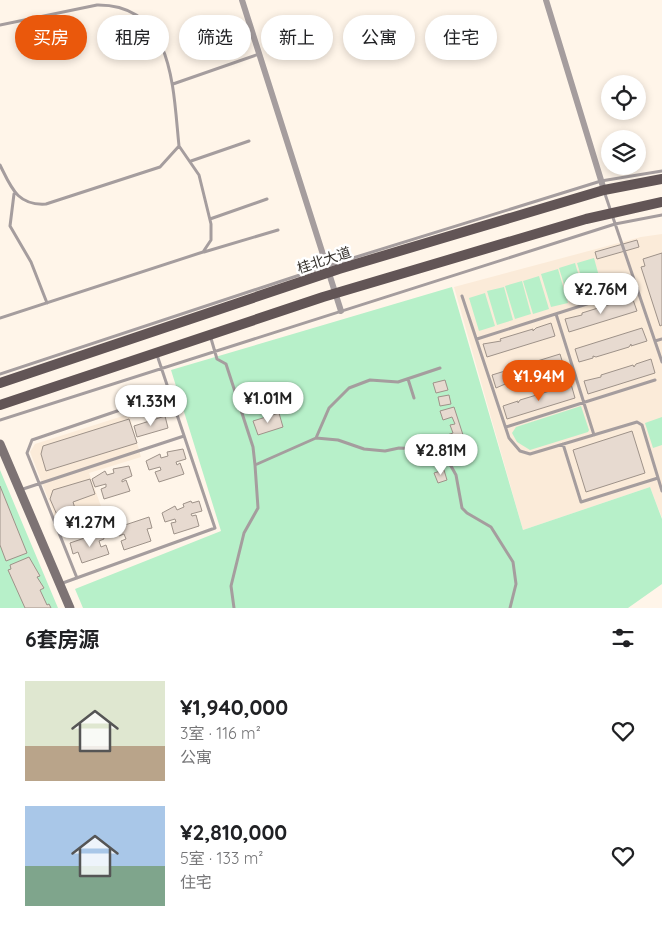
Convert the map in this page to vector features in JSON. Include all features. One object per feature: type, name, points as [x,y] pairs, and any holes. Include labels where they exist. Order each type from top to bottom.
[{"type":"main road","name":"桂北大道","points":[[0,383],[328,269],[603,185],[662,179]]},
{"type":"main road","points":[[0,405],[336,293],[612,213],[662,202]]},
{"type":"main road","points":[[0,444],[70,608]]},
{"type":"street","points":[[242,0],[341,311]]},
{"type":"street","points":[[546,0],[603,185]]},
{"type":"lane","points":[[0,25],[80,6],[113,4],[128,9],[140,16],[160,40],[173,84],[179,146],[200,177],[212,236],[203,252]]},
{"type":"lane","points":[[173,84],[259,54]]},
{"type":"lane","points":[[190,160],[249,141]]},
{"type":"lane","points":[[14,194],[24,200],[38,204],[55,202],[160,167],[169,160],[179,146]]},
{"type":"lane","points":[[0,165],[14,194],[10,226],[31,262],[47,303]]},
{"type":"lane","points":[[662,171],[603,185],[662,362]]},
{"type":"lane","points":[[210,219],[267,199]]},
{"type":"lane","points":[[0,420],[616,224],[662,215]]},
{"type":"lane","points":[[0,318],[203,252],[278,230]]},
{"type":"lane","points":[[0,374],[328,269]]},
{"type":"lane","points":[[477,340],[637,288]]},
{"type":"lane","points":[[462,296],[511,442],[526,454],[640,423],[662,491]]},
{"type":"lane","points":[[556,314],[594,435]]},
{"type":"lane","points":[[210,335],[217,359],[226,364],[253,447],[255,465],[258,508],[244,533],[231,586],[234,608]]},
{"type":"lane","points":[[655,341],[662,339]]},
{"type":"lane","points":[[60,584],[214,528],[157,353]]},
{"type":"lane","points":[[316,438],[329,408],[349,388],[370,380],[398,382],[440,368]]},
{"type":"lane","points":[[408,379],[414,398]]},
{"type":"lane","points":[[506,426],[655,380]]},
{"type":"lane","points":[[77,578],[27,453],[32,440],[170,394]]},
{"type":"lane","points":[[20,490],[184,436]]},
{"type":"lane","points":[[255,465],[316,438],[338,440],[364,448],[385,451],[399,448],[422,449],[448,464],[456,475],[462,508],[491,527],[513,562],[516,584],[510,608]]},
{"type":"lane","points":[[563,444],[581,502],[658,478]]},
{"type":"shaded area","points":[[662,234],[662,518],[650,487],[523,530],[454,287],[641,237]]},
{"type":"shaded area","points":[[129,414],[141,457],[89,473],[106,520],[62,535],[30,452],[35,444]]},
{"type":"green space","points":[[594,258],[603,291],[587,296],[577,263]]},
{"type":"green space","points":[[575,263],[585,296],[569,301],[559,268]]},
{"type":"green space","points":[[558,269],[568,303],[551,307],[541,274]]},
{"type":"green space","points":[[539,276],[549,309],[533,314],[523,281]]},
{"type":"green space","points":[[522,281],[531,314],[515,319],[505,286]]},
{"type":"green space","points":[[452,287],[523,530],[650,487],[662,519],[662,584],[628,608],[83,608],[75,589],[221,531],[171,370]]},
{"type":"green space","points":[[504,287],[513,320],[497,325],[487,291]]},
{"type":"green space","points":[[485,293],[495,326],[479,331],[469,298]]},
{"type":"green space","points":[[581,406],[588,432],[530,450],[517,442],[512,433],[516,427]]},
{"type":"green space","points":[[662,417],[662,445],[653,448],[645,423]]},
{"type":"green space","points":[[0,470],[58,608],[0,608]]},
{"type":"building","points":[[637,240],[639,247],[597,259],[595,252]]},
{"type":"building","points":[[662,253],[662,325],[660,326],[641,267],[645,266],[643,259]]},
{"type":"building","points":[[632,297],[637,311],[569,332],[565,319],[614,303],[618,304],[617,302]]},
{"type":"building","points":[[551,323],[555,336],[487,357],[483,344],[501,341],[500,339],[533,329],[533,331],[536,328]]},
{"type":"building","points":[[642,328],[647,341],[631,346],[631,344],[629,347],[596,357],[593,356],[593,358],[579,362],[575,349]]},
{"type":"building","points":[[560,354],[564,367],[549,372],[548,370],[546,373],[513,383],[512,381],[496,388],[492,375]]},
{"type":"building","points":[[651,359],[655,373],[588,394],[584,381],[633,365],[634,367],[636,364]]},
{"type":"building","points":[[445,380],[448,390],[436,393],[433,383]]},
{"type":"building","points":[[571,384],[575,398],[507,419],[503,406],[518,401],[518,403],[520,400],[553,390],[556,391],[556,389]]},
{"type":"building","points":[[449,395],[451,404],[440,406],[438,397]]},
{"type":"building","points":[[454,407],[464,438],[441,446],[438,438],[453,433],[450,425],[455,424],[452,417],[443,420],[440,411]]},
{"type":"building","points":[[279,413],[283,427],[258,435],[253,421]]},
{"type":"building","points":[[165,416],[168,428],[137,437],[134,426]]},
{"type":"building","points":[[129,419],[137,443],[46,471],[41,454],[43,446]]},
{"type":"building","points":[[632,431],[645,473],[586,492],[573,450]]},
{"type":"building","points":[[183,449],[186,459],[176,462],[177,465],[180,463],[184,474],[159,482],[155,472],[161,470],[160,467],[149,470],[146,461],[160,454],[161,458],[168,456],[167,452]]},
{"type":"building","points":[[129,466],[132,476],[122,480],[122,482],[126,480],[130,491],[104,499],[101,489],[106,487],[106,484],[95,487],[92,479],[105,471],[107,475],[114,473],[113,469]]},
{"type":"building","points":[[444,470],[447,480],[438,483],[434,473]]},
{"type":"building","points":[[90,479],[95,494],[73,502],[78,518],[61,524],[50,499],[53,490]]},
{"type":"building","points":[[0,486],[27,553],[6,561],[0,545]]},
{"type":"building","points":[[191,501],[192,503],[199,501],[202,511],[191,514],[192,516],[196,515],[199,526],[174,534],[171,523],[176,522],[175,519],[165,522],[162,513],[175,506],[177,510],[184,507],[183,504]]},
{"type":"building","points":[[149,517],[152,528],[147,529],[151,541],[124,550],[121,541],[126,539],[124,534],[119,536],[116,528]]},
{"type":"building","points":[[102,532],[104,539],[99,541],[101,547],[106,545],[109,554],[82,563],[78,552],[73,554],[70,543]]},
{"type":"building","points":[[29,557],[40,576],[37,577],[44,588],[40,590],[47,605],[49,604],[51,608],[25,608],[8,570],[11,569],[10,565]]}]
